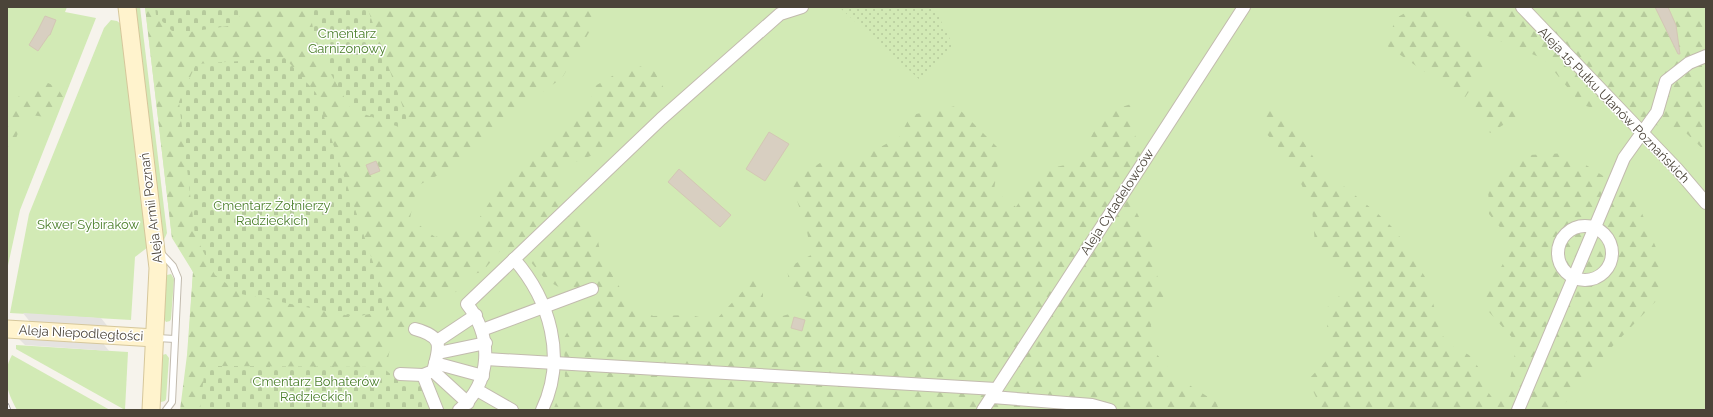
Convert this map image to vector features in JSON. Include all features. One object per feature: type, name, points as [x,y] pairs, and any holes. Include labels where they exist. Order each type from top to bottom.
[{"type":"street","name":"Aleja Armii Poznań","points":[[127,7],[157,250],[158,282],[151,410]]},
{"type":"street","points":[[433,361],[464,406],[477,390],[483,376],[486,359],[486,343],[482,330],[476,316],[467,304],[661,119],[780,14],[802,7]]},
{"type":"street","name":"Aleja Cytadelowców","points":[[983,410],[1244,7]]},
{"type":"street","name":"Aleja 15 Pułku Ułanów Poznańskich","points":[[1522,7],[1677,169],[1706,203]]},
{"type":"street","points":[[1518,410],[1624,158],[1657,112],[1666,81],[1689,63],[1706,56]]},
{"type":"street","points":[[1585,225],[1596,227],[1606,235],[1612,248],[1611,261],[1604,273],[1590,280],[1574,278],[1563,271],[1558,259],[1558,245],[1564,234],[1574,227],[1585,225]]},
{"type":"street","points":[[514,259],[526,272],[545,307],[550,324],[553,362],[550,384],[542,410]]},
{"type":"street","points":[[482,330],[592,289]]},
{"type":"street","points":[[433,361],[476,316]]},
{"type":"street","name":"Aleja Niepodległości","points":[[7,329],[155,338]]},
{"type":"street","points":[[415,329],[430,334],[437,410]]},
{"type":"street","points":[[400,374],[486,343]]},
{"type":"street","points":[[486,359],[553,362],[994,393],[1092,405],[1110,410]]},
{"type":"street","points":[[433,361],[483,376]]},
{"type":"street","points":[[477,390],[512,410]]},
{"type":"lane","points":[[157,250],[173,266],[178,278],[172,402],[166,410]]},
{"type":"lane","points":[[155,338],[175,339]]},
{"type":"green space","points":[[7,7],[67,7],[65,12],[96,18],[20,210],[7,270]]},
{"type":"green space","points":[[134,7],[140,7],[167,233],[163,242]]},
{"type":"green space","points":[[145,7],[1706,7],[1706,410],[184,410],[193,272],[178,246],[175,237],[172,238]]},
{"type":"green space","points":[[145,7],[604,7],[562,78],[502,121],[446,171],[417,186],[410,218],[435,237],[474,226],[497,191],[519,163],[536,157],[592,96],[595,86],[633,64],[654,71],[665,90],[632,130],[598,153],[568,165],[560,175],[558,195],[596,231],[601,256],[626,298],[653,316],[691,315],[715,321],[754,279],[763,285],[763,305],[775,318],[804,310],[809,297],[790,290],[787,268],[811,255],[807,231],[791,182],[823,161],[860,158],[899,137],[911,115],[956,106],[1000,150],[994,190],[1016,207],[1041,170],[1085,161],[1090,139],[1104,113],[1131,104],[1135,135],[1141,153],[1122,183],[1154,247],[1157,275],[1164,298],[1151,325],[1155,352],[1175,376],[1216,402],[1219,410],[553,410],[565,382],[564,338],[573,323],[587,311],[584,301],[546,280],[529,260],[501,250],[482,272],[469,275],[458,291],[439,299],[415,317],[392,339],[385,373],[406,410],[180,410],[187,355],[193,272],[172,238]]},
{"type":"green space","points":[[155,7],[244,7],[235,25],[175,34],[156,15]]},
{"type":"green space","name":"Cmentarz Garnizonowy","points":[[309,7],[367,7],[409,124],[404,129],[351,109],[320,55],[315,39]]},
{"type":"green space","points":[[839,7],[934,7],[954,47],[920,80]]},
{"type":"green space","points":[[1416,7],[1422,7],[1486,66],[1464,99],[1386,45],[1396,18]]},
{"type":"green space","points":[[1457,7],[1706,7],[1706,152],[1686,133],[1582,105],[1544,59],[1485,35]]},
{"type":"green space","name":"Skwer Sybiraków","points":[[111,20],[117,21],[122,25],[148,247],[135,257],[131,320],[10,313],[29,214],[104,28]]},
{"type":"green space","name":"Cmentarz Żołnierzy Radzieckich","points":[[285,58],[316,93],[389,310],[355,317],[241,294],[215,275],[195,235],[179,102],[196,64]]},
{"type":"green space","points":[[1491,82],[1508,97],[1521,114],[1490,133],[1474,105]]},
{"type":"green space","points":[[48,83],[57,87],[63,97],[56,108],[45,117],[31,115],[21,124],[7,165],[7,110],[13,105],[21,93]]},
{"type":"green space","points":[[1271,106],[1281,108],[1320,167],[1377,213],[1392,227],[1407,246],[1425,277],[1445,342],[1469,355],[1482,372],[1485,388],[1494,400],[1507,395],[1517,343],[1481,303],[1514,244],[1489,214],[1488,184],[1529,155],[1567,153],[1635,196],[1663,265],[1656,301],[1608,351],[1563,406],[1563,410],[1322,410],[1308,380],[1325,362],[1333,350],[1327,331],[1328,305],[1352,286],[1349,272],[1327,261],[1315,244],[1312,208],[1291,161],[1264,131],[1261,115]]},
{"type":"green space","points":[[171,274],[174,279],[171,319],[170,321],[166,322],[164,319],[166,277],[167,275]]},
{"type":"green space","points":[[16,345],[128,352],[125,410],[16,349]]},
{"type":"green space","points":[[166,354],[169,358],[166,399],[165,401],[161,402],[159,401],[162,355]]},
{"type":"green space","points":[[12,355],[110,410],[17,410],[10,397],[6,376]]},
{"type":"green space","name":"Cmentarz Bohaterów Radzieckich","points":[[205,366],[383,367],[400,382],[410,385],[422,384],[431,410],[200,410]]},
{"type":"shaded area","points":[[23,313],[101,318],[109,328],[31,323]]},
{"type":"shaded area","points":[[17,337],[102,342],[109,351],[25,345]]},
{"type":"building","points":[[1655,7],[1668,7],[1676,25],[1680,54],[1678,54]]},
{"type":"building","points":[[45,16],[56,20],[50,35],[38,51],[29,45]]},
{"type":"building","points":[[769,132],[789,144],[765,181],[746,169]]},
{"type":"building","points":[[376,161],[380,171],[370,175],[366,165]]},
{"type":"building","points":[[679,169],[731,215],[720,227],[668,182]]},
{"type":"building","points":[[794,317],[805,320],[802,331],[791,328]]},
{"type":"railway","points":[[7,405],[9,410]]}]
